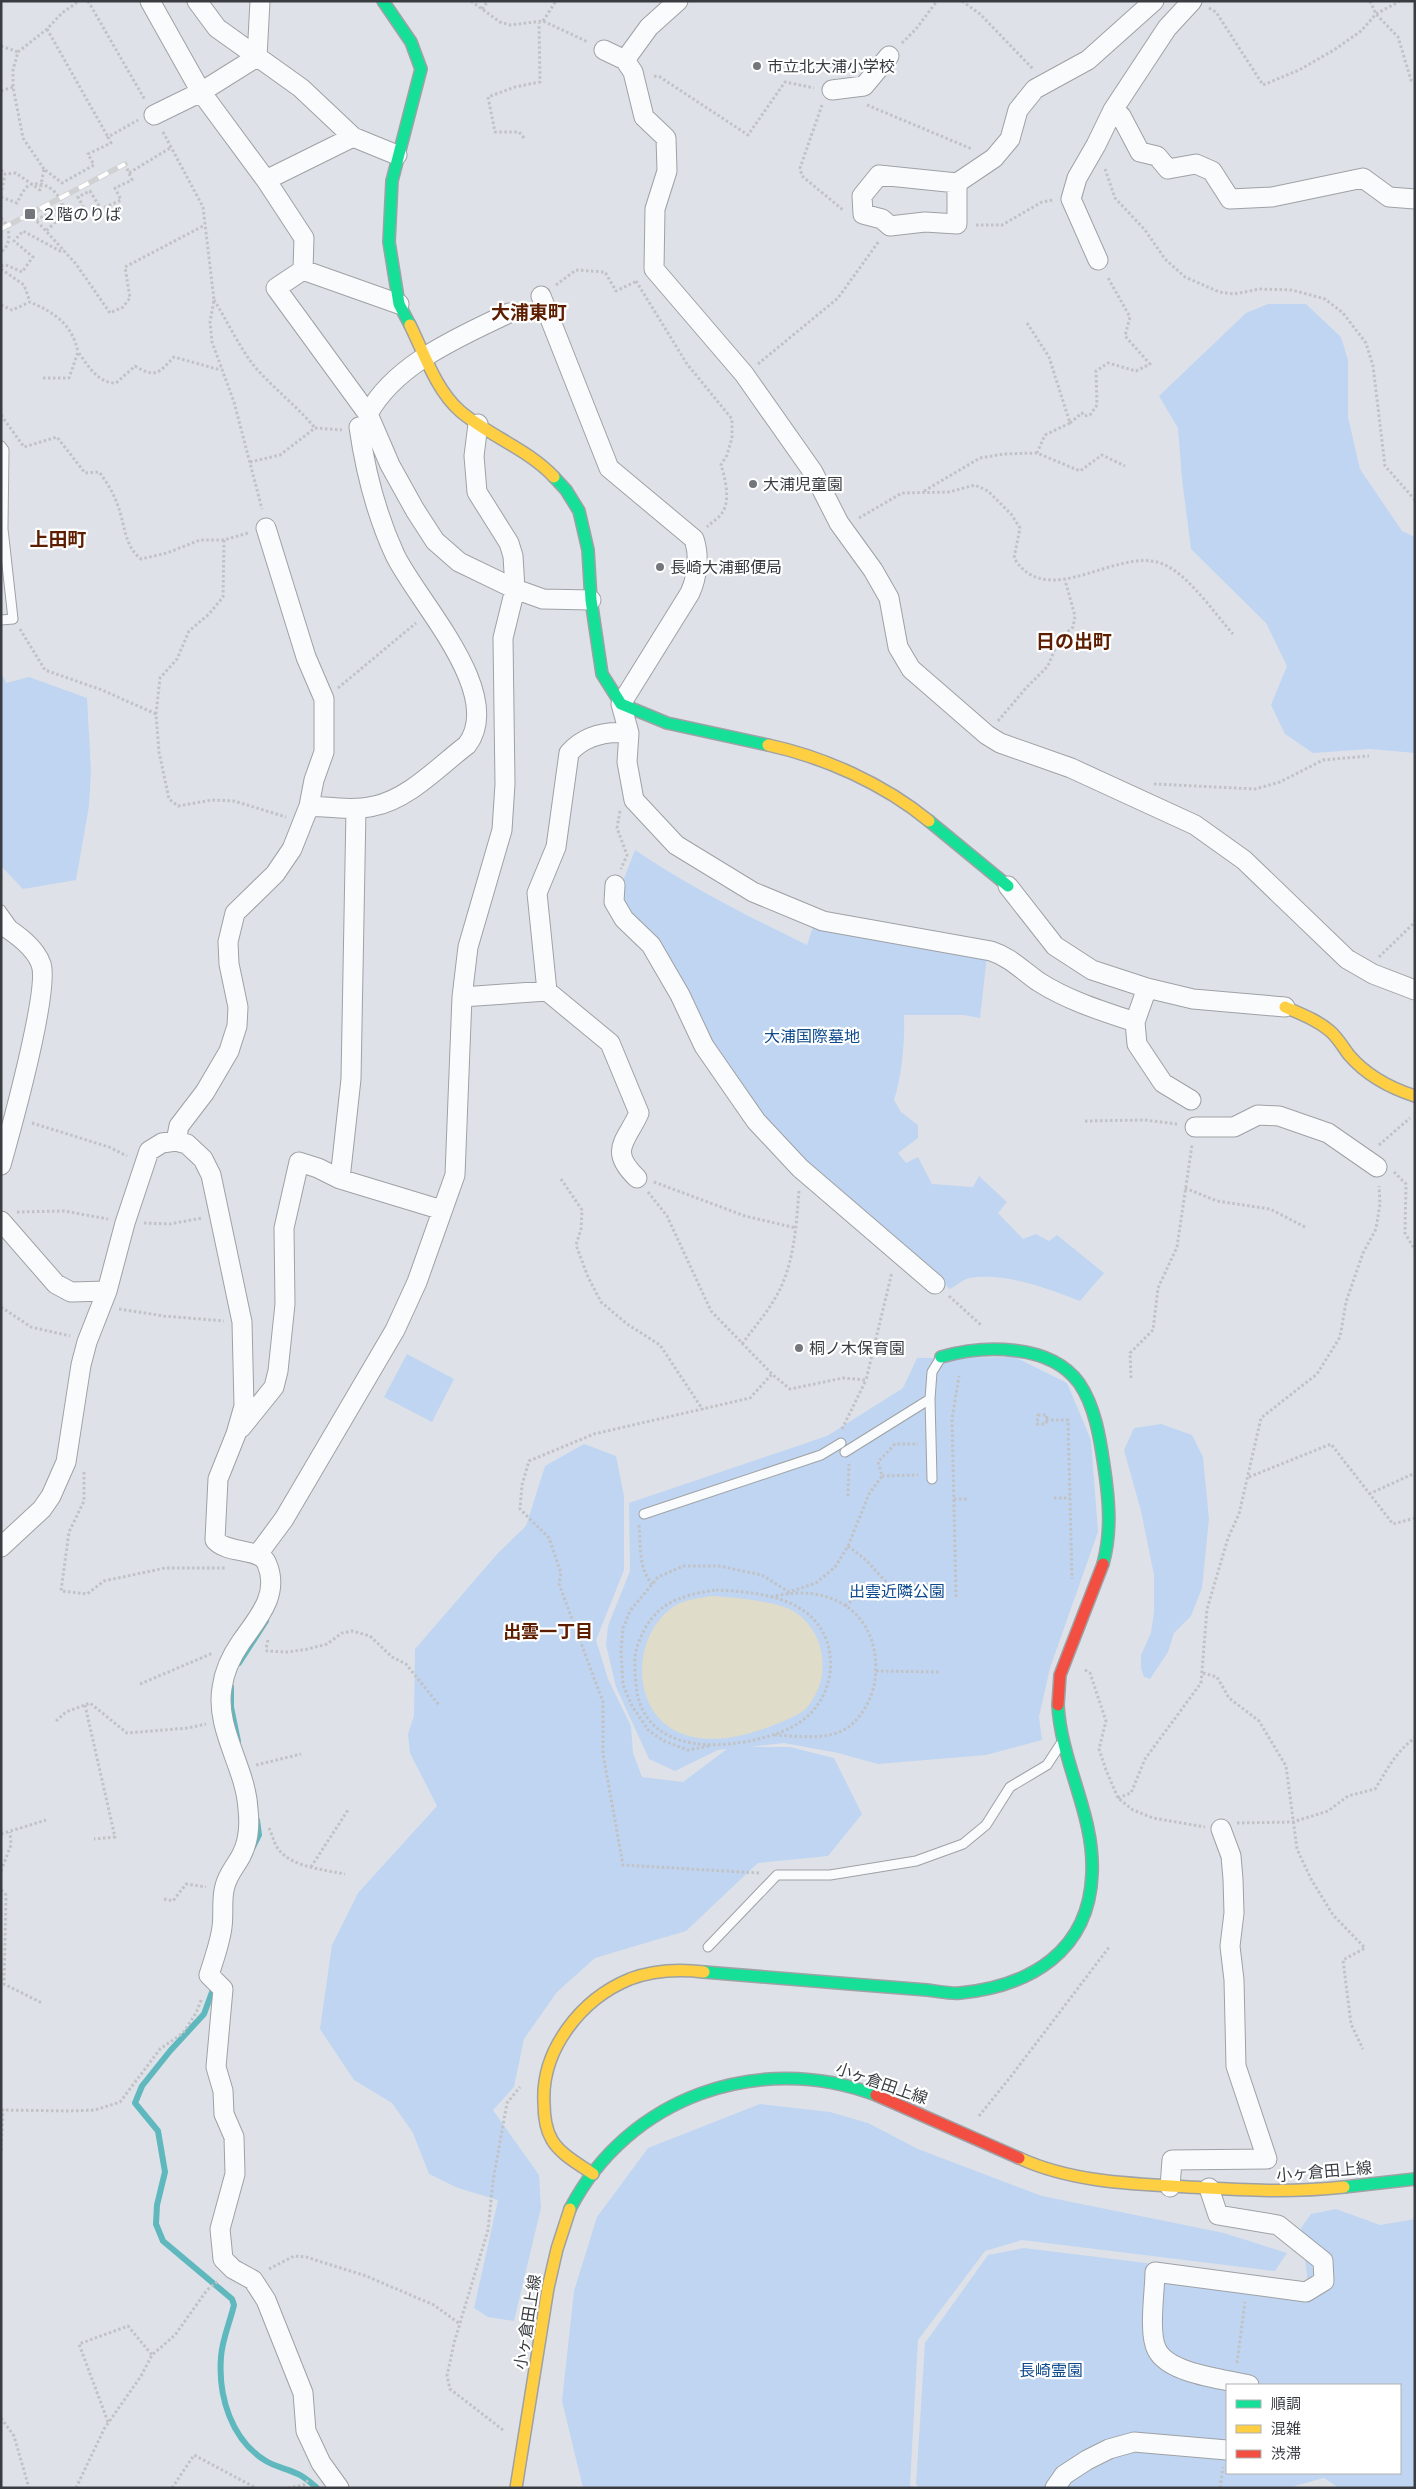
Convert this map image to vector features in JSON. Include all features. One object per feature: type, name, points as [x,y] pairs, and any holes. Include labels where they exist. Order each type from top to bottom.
[{"type":"street","points":[[150,1],[201,92],[266,180],[304,238],[303,270]]},
{"type":"street","points":[[197,1],[217,28],[301,88],[353,137],[397,155]]},
{"type":"street","points":[[257,57],[260,1]]},
{"type":"street","points":[[383,1],[413,43],[419,56],[421,69],[397,155],[392,181],[389,242],[399,304],[442,392],[460,411],[519,450],[551,474],[579,510],[588,550],[591,600],[602,674],[621,704],[629,733],[626,762],[634,800],[676,845],[753,892],[823,921],[992,950],[1004,955],[1040,982],[1087,1006],[1135,1022]]},
{"type":"street","points":[[629,66],[650,27],[678,1]]},
{"type":"street","points":[[957,183],[957,224],[925,222],[890,226],[882,219],[863,214],[862,196],[879,175],[957,183],[994,158],[1010,139],[1018,110],[1035,89],[1088,60],[1154,1]]},
{"type":"street","points":[[1098,260],[1071,199],[1077,178],[1113,110],[1166,28],[1197,3]]},
{"type":"street","points":[[604,50],[629,66],[644,117],[666,138],[667,171],[655,210],[654,269],[744,374],[780,422],[813,472],[839,523],[873,570],[888,598],[898,647],[911,669],[987,735],[1000,743],[1071,768],[1195,825],[1229,848],[1265,878],[1347,959],[1373,974],[1415,990]]},
{"type":"street","points":[[829,90],[864,86],[888,56]]},
{"type":"street","points":[[153,113],[201,92],[257,57]]},
{"type":"street","points":[[1113,110],[1121,116],[1140,152],[1157,156],[1168,169],[1196,164],[1212,171],[1230,198],[1272,197],[1363,178],[1389,197],[1415,199]]},
{"type":"street","points":[[266,180],[353,137]]},
{"type":"street","points":[[303,270],[399,304]]},
{"type":"street","points":[[303,270],[276,288],[364,420],[415,510],[435,541],[459,562],[515,589],[543,598],[591,600]]},
{"type":"street","points":[[541,296],[609,468],[694,539],[697,565],[695,582],[621,704]]},
{"type":"street","points":[[306,814],[375,806],[396,798],[421,782],[467,745],[473,737],[475,703],[467,671],[396,555],[365,470],[364,420],[383,390],[442,346],[508,313]]},
{"type":"street","points":[[258,1554],[284,1519],[395,1330],[417,1282],[455,1174],[462,997],[468,947],[502,830],[505,784],[503,638],[515,589],[513,556],[509,543],[477,492],[474,456],[478,424]]},
{"type":"street","points":[[176,1142],[179,1126],[205,1092],[230,1051],[237,1026],[238,1007],[229,964],[228,942],[235,912],[275,874],[292,849],[306,814],[314,780],[324,752],[324,699],[306,657],[266,528]]},
{"type":"street","points":[[621,704],[667,723],[797,751],[860,778],[914,809],[1008,886],[1055,946],[1092,970],[1147,988],[1215,1002],[1285,1007],[1310,1017],[1331,1032],[1353,1060],[1375,1078],[1395,1090],[1415,1096]]},
{"type":"street","points":[[475,727],[503,731]]},
{"type":"street","points":[[547,991],[537,893],[556,847],[570,753],[586,740],[599,734],[629,733]]},
{"type":"street","points":[[340,1179],[351,1079],[356,809]]},
{"type":"street","points":[[615,885],[614,902],[624,919],[651,945],[680,995],[704,1046],[756,1121],[800,1168],[935,1284]]},
{"type":"street","points":[[1,924],[20,937],[38,958],[43,973],[38,1008],[13,1123],[1,1166]]},
{"type":"street","points":[[1147,988],[1135,1022],[1138,1044],[1163,1083],[1191,1100]]},
{"type":"street","points":[[462,997],[547,991],[610,1042],[638,1113],[633,1127],[621,1143],[620,1155],[628,1169],[637,1178]]},
{"type":"street","points":[[1195,1127],[1234,1127],[1258,1115],[1279,1116],[1328,1132],[1377,1168]]},
{"type":"street","points":[[1,1547],[42,1509],[51,1496],[66,1462],[70,1446],[81,1365],[87,1342],[104,1299],[125,1222],[149,1151],[154,1146],[162,1143],[176,1142],[187,1144],[203,1159],[211,1174],[242,1322],[244,1406],[236,1434],[218,1479],[215,1540],[224,1548],[258,1554],[267,1562],[270,1578],[270,1593],[264,1609],[241,1642],[228,1668],[222,1688],[221,1710],[248,1806],[249,1835],[240,1858],[230,1871],[224,1890],[222,1928],[215,1980],[216,2067],[223,2091],[224,2114],[234,2137],[235,2174],[220,2229],[221,2246],[223,2259],[232,2269],[253,2280],[266,2300],[303,2393],[306,2431],[321,2463],[339,2488]]},
{"type":"street","points":[[236,1434],[274,1387],[276,1379],[285,1304],[284,1228],[299,1162],[318,1168],[340,1179],[442,1210]]},
{"type":"street","points":[[6,1217],[56,1284],[71,1292],[104,1299]]},
{"type":"street","points":[[593,2174],[554,2143],[547,2130],[543,2104],[544,2086],[557,2045],[570,2023],[596,1999],[628,1980],[674,1969],[959,1993],[1001,1986],[1043,1968],[1060,1953],[1074,1936],[1084,1916],[1091,1893],[1094,1868],[1092,1842],[1062,1743],[1058,1709],[1058,1684],[1102,1570],[1110,1524],[1107,1482],[1100,1436],[1091,1406],[1072,1376],[1046,1360],[1030,1352],[975,1349],[941,1356]]},
{"type":"street","points":[[1170,2187],[1172,2160],[1267,2159],[1236,2066],[1234,1980],[1230,1946],[1234,1913],[1233,1879],[1231,1856],[1221,1829]]},
{"type":"street","name":"小ヶ倉田上線","points":[[516,2488],[543,2307],[550,2273],[571,2208],[611,2150],[629,2134],[661,2111],[691,2096],[723,2085],[756,2078],[796,2077],[834,2081],[882,2096],[1050,2171],[1115,2183],[1286,2192],[1415,2179]]},
{"type":"street","points":[[1209,2188],[1218,2215],[1278,2225],[1323,2261],[1324,2281],[1306,2292],[1155,2272],[1153,2337],[1157,2350],[1171,2364],[1185,2370],[1242,2384]]},
{"type":"street","points":[[1055,2488],[1064,2475],[1087,2460],[1109,2449],[1134,2442],[1226,2450]]},
{"type":"lane","points":[[1,446],[4,450],[3,529],[13,619],[1,620]]},
{"type":"lane","points":[[1,910],[20,937]]},
{"type":"lane","points":[[932,1479],[930,1399],[932,1372],[941,1356]]},
{"type":"lane","points":[[846,1452],[930,1399]]},
{"type":"lane","points":[[644,1514],[822,1455],[839,1440]]},
{"type":"lane","points":[[708,1947],[777,1875],[830,1875],[916,1861],[963,1844],[986,1825],[1010,1787],[1047,1765],[1062,1743]]},
{"type":"path","points":[[47,30],[111,143],[88,154],[94,166],[62,183],[44,169],[22,138],[13,87],[13,70],[18,52],[47,30],[62,13],[79,1]]},
{"type":"path","points":[[1,415],[24,447],[58,437],[85,473],[99,472],[118,506],[126,535],[134,553],[141,558],[167,553],[200,540],[224,540],[266,528],[234,402],[212,342],[210,322],[214,300],[203,207],[153,113],[88,1]]},
{"type":"path","points":[[471,1],[500,22],[510,25],[541,22],[604,50]]},
{"type":"path","points":[[482,9],[488,1]]},
{"type":"path","points":[[524,138],[519,132],[495,132],[488,97],[515,87],[540,82],[541,22],[556,1]]},
{"type":"path","points":[[888,56],[916,30],[937,1]]},
{"type":"path","points":[[962,1],[980,14],[1046,83]]},
{"type":"path","points":[[1370,1],[1376,14],[1398,37],[1402,48],[1403,61],[1411,80],[1415,80]]},
{"type":"path","points":[[1197,3],[1216,12],[1263,85],[1299,70],[1334,50],[1361,31],[1376,14],[1400,1]]},
{"type":"path","points":[[1,46],[18,52]]},
{"type":"path","points":[[629,66],[660,77],[748,135],[784,82],[829,90],[994,158]]},
{"type":"path","points":[[1,91],[13,87]]},
{"type":"path","points":[[829,90],[800,168],[802,176],[840,208]]},
{"type":"path","points":[[108,137],[153,113]]},
{"type":"path","points":[[1096,145],[1114,198],[1145,230],[1165,259],[1185,277],[1219,292],[1234,294],[1260,289],[1292,290],[1324,299],[1343,313],[1366,343],[1371,358],[1385,466],[1415,500]]},
{"type":"path","points":[[129,173],[170,148]]},
{"type":"path","points":[[36,220],[65,204],[72,221],[86,214],[78,197],[90,191],[101,210],[122,200],[114,188],[132,180],[125,164]]},
{"type":"path","points":[[1,170],[6,174],[16,173],[40,190],[44,169]]},
{"type":"path","points":[[6,174],[1,196],[17,202],[29,186],[42,185],[52,189],[62,204],[61,214],[46,231]]},
{"type":"path","points":[[957,224],[1002,225],[1042,202],[1071,199]]},
{"type":"path","points":[[30,214],[64,250],[110,313],[123,307],[130,298],[125,267],[205,225]]},
{"type":"path","points":[[1,218],[7,224],[9,233],[8,241],[1,252]]},
{"type":"path","points":[[778,350],[838,298],[890,226]]},
{"type":"path","points":[[1,267],[6,265],[22,272],[33,258],[14,241],[23,231],[60,252],[64,250]]},
{"type":"path","points":[[1037,453],[1046,435],[1082,413],[1084,416],[1090,415],[1097,405],[1096,371],[1108,363],[1136,371],[1150,364],[1125,336],[1130,317],[1098,260]]},
{"type":"path","points":[[1,267],[24,285],[30,302]]},
{"type":"path","points":[[541,296],[576,270],[605,272],[616,291],[654,269]]},
{"type":"path","points":[[636,281],[687,364],[732,418],[732,438],[727,455],[721,464],[725,479],[726,500],[723,512],[694,539]]},
{"type":"path","points":[[214,300],[254,366],[301,411],[315,428],[338,431],[364,420]]},
{"type":"path","points":[[1,305],[12,310],[30,302],[51,311],[74,336],[78,352],[101,381],[108,384],[116,384],[135,366],[148,374],[160,372],[174,357],[217,369],[221,367]]},
{"type":"path","points":[[1027,323],[1048,357],[1070,422]]},
{"type":"path","points":[[43,378],[69,378],[78,352]]},
{"type":"path","points":[[250,462],[280,455],[315,428]]},
{"type":"path","points":[[923,491],[980,458],[1004,454],[1037,453],[1080,470],[1102,455],[1125,466]]},
{"type":"path","points":[[839,523],[860,518],[883,502],[902,493],[923,491],[949,492],[975,485],[988,491],[1011,514],[1020,528],[1014,558],[1020,568],[1034,577],[1065,580],[1122,564],[1147,561],[1164,564],[1186,581],[1233,634]]},
{"type":"path","points":[[224,540],[223,597],[209,614],[189,631],[177,659],[160,678],[156,714],[159,752],[169,799],[178,806],[212,800],[234,801],[306,814]]},
{"type":"path","points":[[987,735],[1026,688],[1048,666],[1059,639],[1073,627],[1074,616],[1065,580]]},
{"type":"path","points":[[324,699],[370,663],[431,610]]},
{"type":"path","points":[[13,619],[45,670],[102,690],[156,714]]},
{"type":"path","points":[[1140,801],[1152,784],[1265,788],[1323,760],[1369,756]]},
{"type":"path","points":[[617,828],[626,855]]},
{"type":"path","points":[[1373,974],[1379,957],[1414,924],[1415,920]]},
{"type":"path","points":[[1378,1146],[1410,1118],[1412,1110]]},
{"type":"path","points":[[1085,1121],[1145,1120],[1195,1127],[1177,1247],[1158,1288],[1152,1330],[1130,1352],[1131,1378]]},
{"type":"path","points":[[13,1123],[26,1121],[64,1132],[109,1147],[143,1165]]},
{"type":"path","points":[[742,1344],[775,1299],[790,1264],[796,1228],[800,1168]]},
{"type":"path","points":[[1118,1798],[1131,1793],[1145,1759],[1201,1683],[1204,1673],[1207,1609],[1228,1538],[1239,1514],[1261,1418],[1317,1374],[1340,1337],[1346,1302],[1363,1253],[1376,1230],[1380,1204],[1377,1168],[1388,1168],[1398,1174],[1406,1184],[1405,1233],[1415,1250]]},
{"type":"path","points":[[637,1178],[672,1187],[745,1216],[796,1228]]},
{"type":"path","points":[[637,1178],[667,1216],[711,1311],[772,1374],[790,1389],[843,1378],[866,1380]]},
{"type":"path","points":[[561,1179],[582,1210],[581,1229],[576,1245],[588,1277],[601,1302],[627,1324],[660,1345],[703,1411]]},
{"type":"path","points":[[1185,1188],[1217,1201],[1270,1209],[1307,1228]]},
{"type":"path","points":[[6,1217],[64,1211],[125,1222],[170,1224],[220,1215]]},
{"type":"path","points":[[839,1440],[866,1380],[897,1252]]},
{"type":"path","points":[[935,1284],[982,1325],[991,1326]]},
{"type":"path","points":[[104,1299],[164,1316],[242,1322]]},
{"type":"path","points":[[1,1306],[31,1327],[60,1333],[87,1342]]},
{"type":"path","points":[[956,1597],[952,1419],[955,1388],[964,1351]]},
{"type":"path","points":[[772,1374],[750,1398],[703,1411],[594,1434],[530,1461],[522,1485],[520,1509],[549,1538],[561,1572],[559,1584],[603,1702],[603,1754],[623,1865],[777,1875]]},
{"type":"path","points":[[1046,1420],[1068,1420],[1072,1582]]},
{"type":"path","points":[[882,1476],[878,1462],[895,1444],[919,1444],[919,1452]]},
{"type":"path","points":[[1248,1477],[1331,1444],[1393,1524],[1415,1518]]},
{"type":"path","points":[[70,1446],[84,1466],[84,1501],[70,1532],[61,1591],[87,1594],[104,1582],[165,1568],[226,1568],[258,1554]]},
{"type":"path","points":[[882,1476],[918,1475],[919,1467]]},
{"type":"path","points":[[1369,1494],[1415,1473]]},
{"type":"path","points":[[770,1597],[816,1584],[835,1567],[848,1546],[869,1494],[882,1476]]},
{"type":"path","points":[[848,1496],[849,1481]]},
{"type":"path","points":[[1054,1498],[1070,1498]]},
{"type":"path","points":[[954,1499],[968,1499]]},
{"type":"path","points":[[640,1536],[641,1563],[645,1576],[652,1584]]},
{"type":"path","points":[[848,1546],[866,1560],[888,1585]]},
{"type":"path","points":[[709,1746],[683,1742],[657,1728],[643,1710],[637,1691],[634,1668],[636,1649],[643,1630],[657,1611],[671,1601],[691,1593],[716,1590],[742,1591],[796,1604],[810,1615],[822,1629],[829,1647],[832,1668],[828,1684],[819,1701],[804,1720],[782,1732],[748,1741],[688,1750],[664,1741],[650,1731],[632,1706],[623,1685],[621,1650],[623,1628],[630,1611],[658,1577],[683,1566],[719,1566],[762,1575],[789,1592],[814,1592],[836,1599],[846,1606],[867,1628],[875,1648],[876,1671],[873,1693],[863,1712],[846,1729],[822,1736],[771,1735]]},
{"type":"path","points":[[846,1606],[864,1591],[888,1585],[917,1586]]},
{"type":"path","points":[[270,1633],[267,1651],[288,1652],[327,1644],[342,1633],[352,1632],[370,1636],[392,1657],[406,1664],[439,1705]]},
{"type":"path","points":[[140,1684],[241,1642]]},
{"type":"path","points":[[1066,1660],[1090,1673],[1106,1721],[1099,1748],[1118,1798],[1133,1810],[1153,1818],[1221,1829],[1245,1821],[1293,1822],[1328,1811],[1348,1796],[1375,1789],[1394,1757],[1403,1746],[1415,1738]]},
{"type":"path","points":[[876,1671],[941,1672]]},
{"type":"path","points":[[1204,1673],[1217,1677],[1230,1698],[1259,1721],[1271,1739],[1286,1766],[1297,1849],[1311,1879],[1333,1915],[1365,1948],[1343,1960],[1351,2024],[1363,2049]]},
{"type":"path","points":[[56,1721],[66,1712],[90,1703],[126,1733],[188,1728],[224,1720]]},
{"type":"path","points":[[85,1704],[115,1836],[94,1839]]},
{"type":"path","points":[[253,1766],[301,1754]]},
{"type":"path","points":[[311,1867],[348,1810]]},
{"type":"path","points":[[1,1834],[46,1820]]},
{"type":"path","points":[[263,1828],[269,1828],[278,1850],[288,1857],[311,1867],[345,1874]]},
{"type":"path","points":[[1,1871],[11,1845],[10,1832]]},
{"type":"path","points":[[164,1899],[173,1901],[186,1884],[224,1890]]},
{"type":"path","points":[[1,1890],[6,1896],[4,1984],[42,2003]]},
{"type":"path","points":[[965,2133],[1012,2075],[1110,1946]]},
{"type":"path","points":[[1,2151],[2,2109],[96,2110],[120,2102],[160,2049],[183,2033],[215,1980]]},
{"type":"path","points":[[522,2085],[507,2103],[493,2181],[488,2230],[460,2324],[447,2376],[450,2389],[523,2446]]},
{"type":"path","points":[[253,2280],[270,2267],[294,2256],[306,2257],[366,2276],[434,2305],[460,2324]]},
{"type":"path","points":[[76,2488],[108,2423],[141,2376],[152,2355],[175,2336],[207,2290],[232,2269]]},
{"type":"path","points":[[1242,2384],[1248,2284]]},
{"type":"path","points":[[108,2423],[79,2344],[128,2326],[152,2355]]},
{"type":"path","points":[[1,2418],[14,2436],[29,2488]]},
{"type":"path","points":[[172,2488],[194,2455],[256,2488]]},
{"type":"green space","points":[[1268,304],[1306,304],[1341,337],[1348,360],[1348,417],[1360,469],[1402,531],[1415,537],[1415,753],[1370,749],[1313,753],[1285,734],[1271,705],[1287,666],[1266,623],[1191,549],[1178,428],[1159,396],[1246,313]]},
{"type":"green space","points":[[1,672],[6,683],[29,677],[87,698],[91,770],[89,806],[76,880],[23,889],[1,866]]},
{"type":"green space","name":"大浦国際墓地","points":[[635,850],[719,900],[807,945],[814,924],[987,956],[980,1018],[963,1015],[904,1015],[902,1058],[894,1100],[901,1112],[918,1125],[918,1138],[898,1153],[906,1163],[918,1157],[932,1184],[973,1187],[979,1176],[1007,1202],[998,1213],[1023,1239],[1036,1234],[1049,1241],[1057,1235],[1104,1273],[1080,1301],[1026,1283],[997,1277],[967,1279],[950,1289],[853,1208],[762,1122],[624,913],[623,881]]},
{"type":"green space","points":[[407,1354],[454,1379],[432,1422],[384,1397]]},
{"type":"green space","name":"出雲近隣公園","points":[[1015,1357],[1067,1383],[1091,1440],[1098,1532],[1050,1668],[1039,1717],[1042,1740],[986,1755],[878,1764],[838,1753],[784,1743],[750,1747],[790,1747],[834,1758],[862,1814],[828,1856],[758,1863],[686,1931],[595,1958],[557,1992],[524,2039],[514,2087],[493,2110],[539,2175],[541,2208],[514,2321],[488,2317],[474,2308],[498,2200],[458,2188],[429,2174],[413,2133],[392,2103],[354,2080],[320,2029],[332,1945],[358,1893],[437,1806],[410,1753],[408,1734],[414,1716],[415,1649],[498,1553],[526,1526],[545,1466],[584,1444],[616,1456],[624,1496],[624,1570],[596,1640],[608,1679],[631,1726],[633,1753],[642,1777],[683,1782],[727,1749],[718,1750],[675,1771],[649,1759],[616,1687],[606,1645],[608,1626],[630,1571],[629,1503],[827,1436],[903,1388],[917,1358]]},
{"type":"green space","points":[[1161,1424],[1192,1435],[1203,1457],[1209,1519],[1202,1588],[1191,1616],[1174,1633],[1168,1652],[1150,1679],[1144,1677],[1141,1668],[1141,1655],[1151,1633],[1154,1612],[1154,1575],[1141,1511],[1124,1450],[1134,1428]]},
{"type":"green space","points":[[760,2104],[830,2112],[868,2123],[918,2149],[1042,2196],[1224,2233],[1287,2253],[1275,2271],[1022,2240],[985,2251],[918,2340],[910,2485],[912,2488],[583,2488],[562,2401],[574,2291],[597,2217],[648,2148]]},
{"type":"green space","name":"長崎霊園","points":[[1336,2209],[1380,2225],[1415,2219],[1415,2488],[1339,2488],[1324,2478],[1287,2488],[919,2488],[916,2484],[925,2343],[988,2255],[1024,2248],[1308,2283],[1301,2228],[1311,2214]]},
{"type":"sand","points":[[711,1596],[753,1600],[785,1608],[804,1619],[813,1630],[819,1642],[823,1669],[816,1695],[803,1711],[792,1718],[760,1730],[717,1739],[689,1736],[676,1731],[660,1720],[650,1705],[644,1687],[642,1668],[645,1649],[652,1631],[663,1616],[678,1604]]},
{"type":"waterway","points":[[239,1663],[266,1621]]},
{"type":"waterway","points":[[231,1687],[231,1707],[238,1741]]},
{"type":"waterway","points":[[253,1847],[259,1835],[257,1820]]},
{"type":"waterway","points":[[215,1984],[204,2014],[170,2051],[142,2086],[135,2103],[158,2131],[165,2172],[157,2205],[156,2224],[163,2241],[232,2299],[234,2305],[223,2344],[221,2372],[225,2402],[229,2416],[236,2429],[254,2452],[266,2461],[301,2475],[317,2488]]},
{"type":"railway","points":[[1,229],[125,164]]},
{"type":"traffic: fast","points":[[383,1],[411,42],[421,69],[392,181],[389,242],[399,304],[410,325]]},
{"type":"traffic: fast","points":[[554,477],[566,490],[579,511],[588,550],[591,600],[602,674],[621,704],[667,723],[768,745]]},
{"type":"traffic: fast","points":[[929,821],[1008,886]]},
{"type":"traffic: fast","points":[[941,1357],[976,1350],[1015,1350],[1051,1360],[1066,1370],[1079,1383],[1093,1412],[1101,1444],[1106,1478],[1109,1527],[1103,1564]]},
{"type":"traffic: fast","points":[[704,1972],[956,1993],[986,1989],[1010,1982],[1032,1973],[1052,1960],[1068,1944],[1080,1924],[1088,1901],[1092,1874],[1092,1852],[1088,1831],[1065,1748],[1058,1705]]},
{"type":"traffic: fast","points":[[570,2209],[595,2170],[626,2138],[661,2112],[701,2093],[743,2082],[787,2078],[832,2083],[876,2095]]},
{"type":"traffic: fast","points":[[1344,2187],[1415,2179]]},
{"type":"traffic: slow","points":[[410,325],[437,382],[460,411],[483,428],[532,458],[554,477]]},
{"type":"traffic: slow","points":[[768,745],[810,757],[853,774],[893,795],[929,821]]},
{"type":"traffic: slow","points":[[1285,1007],[1325,1027],[1349,1055],[1371,1075],[1388,1085],[1415,1096]]},
{"type":"traffic: slow","points":[[593,2174],[560,2150],[552,2140],[547,2127],[544,2108],[545,2083],[549,2064],[557,2046],[580,2013],[595,1999],[612,1988],[630,1979],[657,1972],[704,1972]]},
{"type":"traffic: slow","points":[[1019,2158],[1039,2166],[1080,2177],[1145,2185],[1266,2190],[1344,2187]]},
{"type":"traffic: slow","points":[[516,2488],[548,2288],[557,2249],[570,2209]]},
{"type":"traffic: jam","points":[[1058,1705],[1060,1675],[1103,1564]]},
{"type":"traffic: jam","points":[[876,2095],[1019,2158]]},
{"type":"place","name":"市立北大浦小学校","points":[[757,66]]},
{"type":"place","name":"２階のりば","points":[[30,214]]},
{"type":"place","name":"大浦児童園","points":[[753,484]]},
{"type":"place","name":"長崎大浦郵便局","points":[[660,567]]},
{"type":"place","name":"桐ノ木保育園","points":[[799,1348]]},
{"type":"district","name":"大浦東町","points":[[529,312]]},
{"type":"district","name":"上田町","points":[[58,539]]},
{"type":"district","name":"日の出町","points":[[1074,641]]},
{"type":"district","name":"出雲一丁目","points":[[548,1632]]}]
